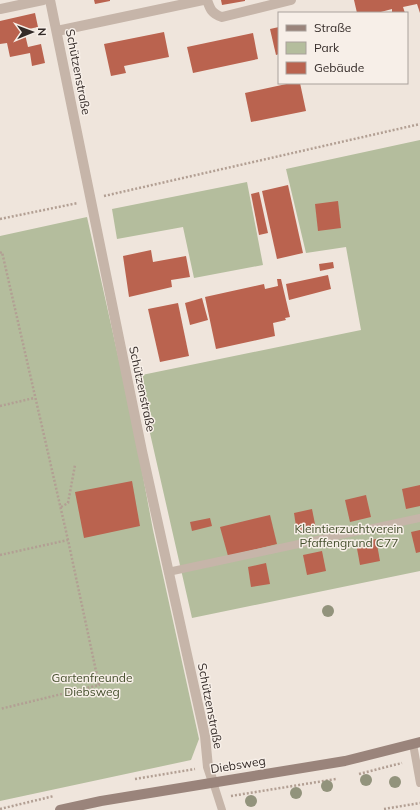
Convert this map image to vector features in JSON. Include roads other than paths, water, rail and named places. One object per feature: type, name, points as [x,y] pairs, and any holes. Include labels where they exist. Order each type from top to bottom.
[{"type":"main road","name":"Diebsweg","points":[[60,810],[101,801],[345,760],[416,743]]},
{"type":"street","points":[[0,9],[43,0]]},
{"type":"street","name":"Schützenstraße","points":[[50,0],[58,31],[90,200],[168,572],[205,736],[208,767],[213,782]]},
{"type":"street","points":[[58,31],[203,0]]},
{"type":"street","points":[[207,0],[210,9],[216,15],[222,17],[291,0]]},
{"type":"lane","points":[[168,572],[420,518]]},
{"type":"lane","points":[[416,743],[420,783]]},
{"type":"lane","points":[[213,782],[222,810]]},
{"type":"park label","name":"Kleintierzuchtverein Pfaffengrund C77","points":[[349,536]]},
{"type":"park label","name":"Gartenfreunde Diebsweg","points":[[92,685]]}]
